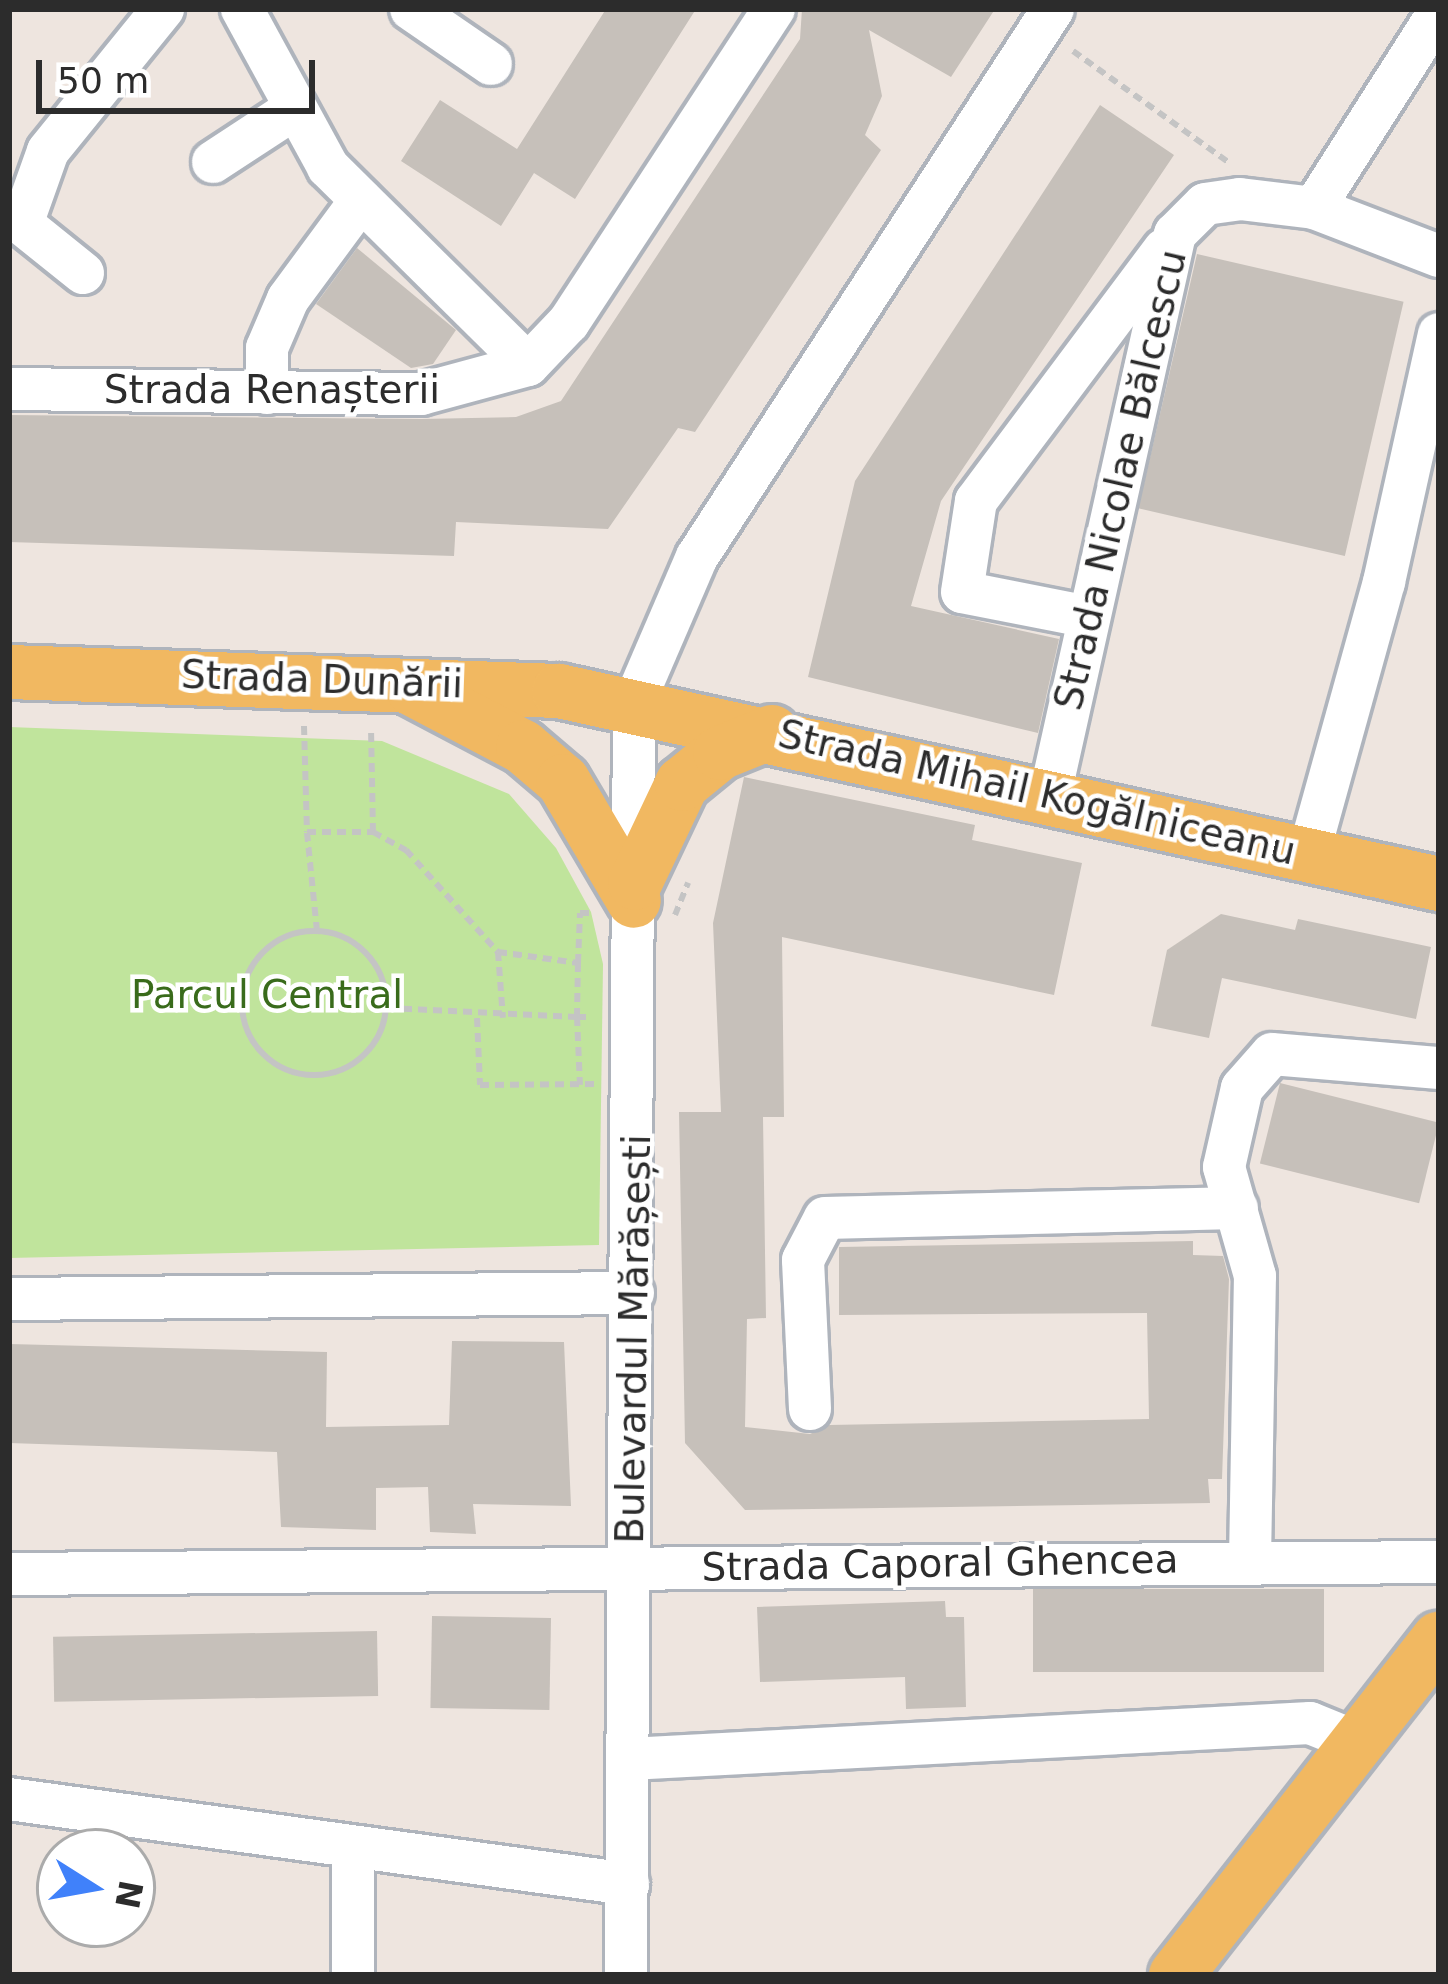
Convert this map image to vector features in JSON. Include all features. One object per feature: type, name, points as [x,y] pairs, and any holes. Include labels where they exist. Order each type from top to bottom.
[{"type":"main road","name":"Strada Dunării","points":[[9,672],[525,686],[634,704]]},
{"type":"main road","points":[[385,682],[523,747],[563,781],[634,899]]},
{"type":"main road","name":"Strada Mihail Kogălniceanu","points":[[634,704],[1439,884]]},
{"type":"main road","points":[[634,899],[682,784],[720,753],[772,732]]},
{"type":"main road","points":[[1176,1975],[1439,1638]]},
{"type":"street","points":[[83,273],[22,224],[49,151],[163,9]]},
{"type":"street","points":[[242,9],[294,109],[361,200],[527,365]]},
{"type":"street","points":[[411,9],[491,64]]},
{"type":"street","name":"Strada Renașterii","points":[[9,389],[449,392],[527,365],[569,322],[774,9]]},
{"type":"street","points":[[1299,205],[1439,12]]},
{"type":"street","points":[[634,704],[697,557],[1047,18]]},
{"type":"street","points":[[213,162],[294,109]]},
{"type":"street","points":[[268,393],[268,347],[288,299],[361,200]]},
{"type":"street","name":"Strada Nicolae Bălcescu","points":[[1050,795],[1175,234],[1219,200],[1299,205],[1439,256]]},
{"type":"street","points":[[1089,617],[962,592],[976,501],[1175,234]]},
{"type":"street","points":[[1308,856],[1384,582],[1439,334]]},
{"type":"street","name":"Bulevardul Mărășești","points":[[626,1975],[636,1083],[634,704]]},
{"type":"street","points":[[1250,1560],[1255,1276],[1224,1167],[1227,1129],[1242,1088],[1272,1054],[1439,1068]]},
{"type":"street","points":[[810,1409],[803,1260],[825,1218],[1238,1208]]},
{"type":"street","points":[[9,1299],[633,1293]]},
{"type":"street","name":"Strada Caporal Ghencea","points":[[9,1574],[1439,1562]]},
{"type":"street","points":[[629,1759],[1310,1724],[1357,1742]]},
{"type":"street","points":[[9,1799],[628,1884]]},
{"type":"street","points":[[352,1848],[353,1975]]},
{"type":"path","points":[[1047,18],[1299,205]]},
{"type":"path","points":[[302,680],[307,832],[317,931]]},
{"type":"path","points":[[373,832],[385,682]]},
{"type":"path","points":[[307,832],[373,832],[431,874],[498,952],[503,1018]]},
{"type":"path","points":[[498,952],[578,963],[580,914],[634,899]]},
{"type":"path","points":[[317,931],[371,958],[388,1008],[379,1038],[350,1064],[291,1070],[256,1051],[241,1012],[247,972],[275,944],[317,931]]},
{"type":"path","points":[[388,1008],[477,1018],[577,1017],[580,1085]]},
{"type":"path","points":[[477,1018],[480,1085],[636,1083]]},
{"type":"green space","name":"Parcul Central","points":[[9,727],[382,741],[509,794],[556,848],[591,912],[603,964],[599,1245],[9,1258]]},
{"type":"building","points":[[606,9],[696,9],[575,199],[534,173],[501,226],[401,161],[440,100],[517,149]]},
{"type":"building","points":[[802,9],[995,9],[951,77],[869,30],[882,96],[865,135],[881,150],[695,432],[678,428],[608,529],[456,522],[454,556],[9,542],[9,415],[516,417],[561,401],[800,39]]},
{"type":"building","points":[[1100,105],[1174,155],[941,501],[911,606],[1059,639],[1038,733],[808,677],[855,481]]},
{"type":"building","points":[[357,248],[456,330],[433,364],[411,368],[316,304]]},
{"type":"building","points":[[1197,254],[1404,302],[1345,556],[1138,508]]},
{"type":"building","points":[[744,777],[975,825],[972,840],[1082,863],[1054,995],[782,937],[784,1117],[763,1117],[766,1318],[747,1319],[745,1427],[810,1434],[829,1425],[1149,1419],[1147,1313],[839,1315],[839,1247],[1193,1241],[1193,1255],[1223,1256],[1229,1279],[1222,1479],[1208,1479],[1210,1503],[745,1510],[685,1443],[679,1112],[721,1112],[713,923]]},
{"type":"building","points":[[1221,914],[1295,930],[1298,919],[1431,947],[1416,1019],[1222,978],[1209,1038],[1151,1026],[1167,950]]},
{"type":"building","points":[[1280,1083],[1439,1123],[1419,1203],[1260,1164]]},
{"type":"building","points":[[452,1341],[564,1342],[571,1506],[473,1504],[476,1534],[430,1532],[428,1487],[376,1488],[376,1530],[281,1527],[277,1452],[9,1443],[9,1344],[327,1352],[326,1427],[449,1425]]},
{"type":"building","points":[[1033,1589],[1324,1589],[1324,1672],[1033,1672]]},
{"type":"building","points":[[945,1601],[946,1617],[964,1617],[966,1707],[906,1709],[905,1677],[760,1682],[757,1607]]},
{"type":"building","points":[[432,1616],[551,1618],[549,1710],[430,1708]]},
{"type":"building","points":[[377,1631],[378,1696],[54,1702],[53,1637]]}]
